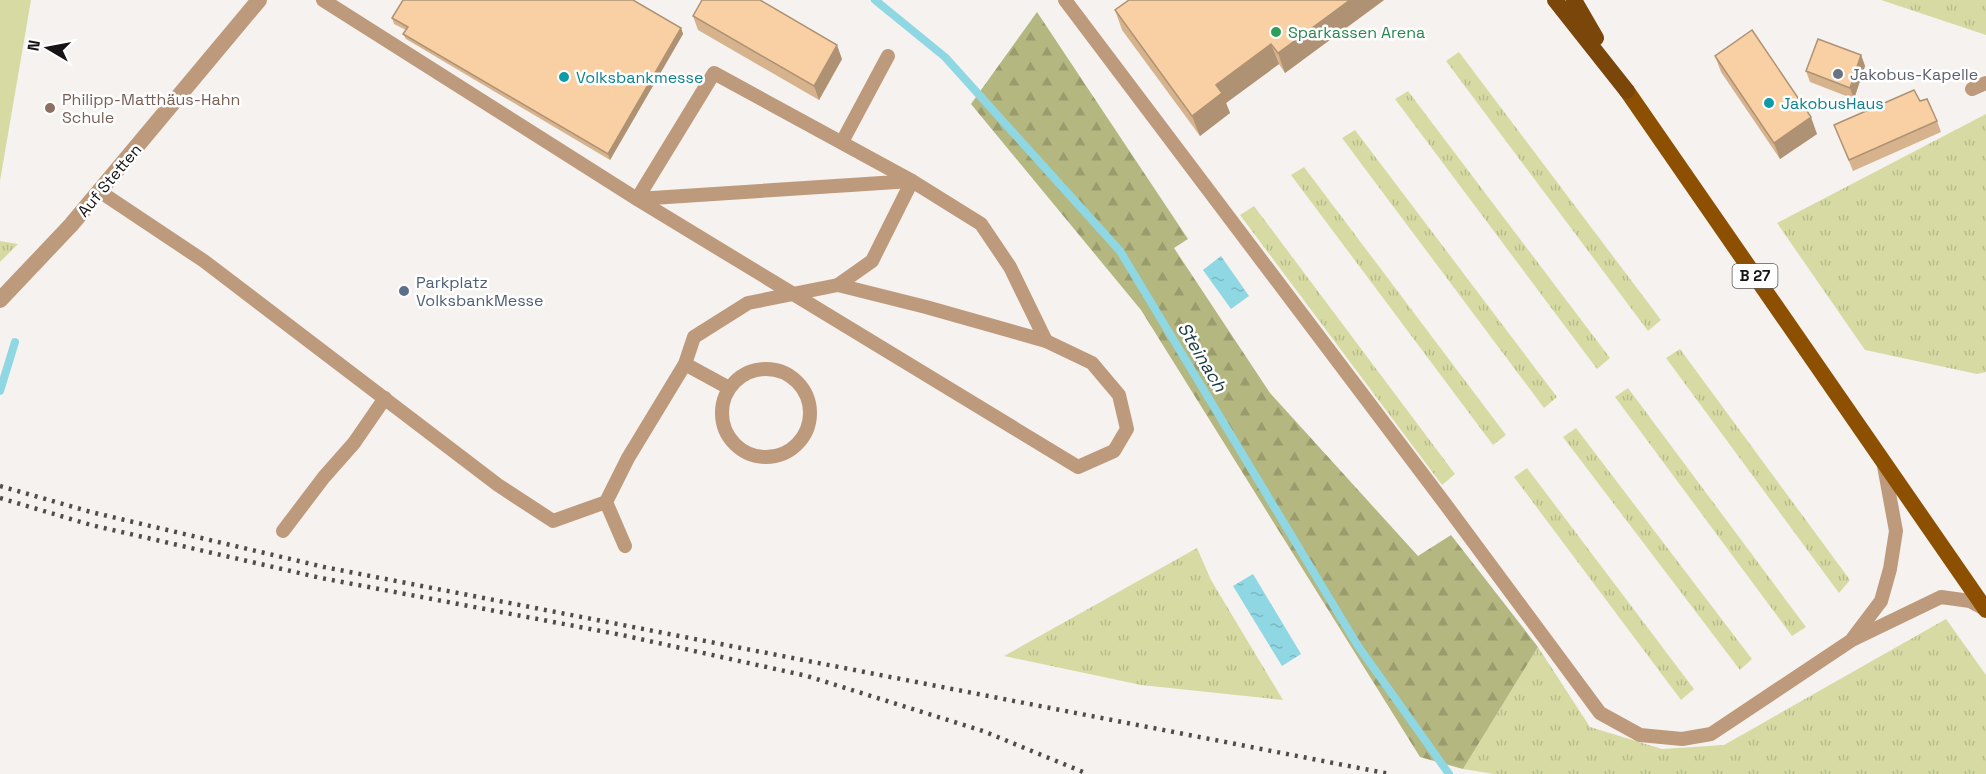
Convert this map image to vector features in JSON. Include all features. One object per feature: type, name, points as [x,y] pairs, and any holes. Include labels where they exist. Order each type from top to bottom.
[{"type":"highway","name":"B 27","points":[[1555,0],[1627,91]]},
{"type":"highway","name":"B 27","points":[[1574,0],[1627,91]]},
{"type":"main road","name":"B 27","points":[[1627,91],[1986,609]]},
{"type":"street","name":"Auf Stetten","points":[[0,300],[70,225],[259,0]]},
{"type":"lane","points":[[323,0],[638,199],[1078,467],[1114,451],[1127,429],[1119,395],[1092,363],[1046,340],[838,285]]},
{"type":"lane","points":[[1065,0],[1600,713],[1640,735],[1682,739],[1712,734],[1852,640],[1941,597],[1970,602],[1986,609]]},
{"type":"lane","points":[[842,142],[888,56]]},
{"type":"lane","points":[[638,199],[714,73],[912,181],[981,224],[1010,267],[1046,340]]},
{"type":"lane","points":[[1972,89],[1986,83]]},
{"type":"lane","points":[[99,191],[204,261],[498,485],[553,521],[606,502],[628,458],[685,364],[694,337],[748,303],[838,285],[872,261],[912,181]]},
{"type":"lane","points":[[638,199],[912,181]]},
{"type":"lane","points":[[685,364],[729,388]]},
{"type":"lane","points":[[758,369],[775,369],[791,376],[803,388],[810,404],[809,422],[802,438],[790,450],[774,457],[757,457],[741,450],[729,437],[722,421],[722,404],[729,388],[742,375],[758,369]]},
{"type":"lane","points":[[283,531],[324,477],[354,443],[385,398]]},
{"type":"lane","points":[[1852,640],[1881,601],[1892,560],[1896,531],[1883,461]]},
{"type":"lane","points":[[606,502],[625,546]]},
{"type":"green space","points":[[0,0],[31,0],[0,181]]},
{"type":"green space","points":[[1881,0],[1986,0],[1986,35]]},
{"type":"green space","points":[[1037,12],[1188,239],[1174,248],[1270,393],[1418,556],[1451,535],[1538,647],[1463,769],[1420,757],[1141,310],[971,104]]},
{"type":"green space","points":[[1459,52],[1661,320],[1648,331],[1446,61]]},
{"type":"green space","points":[[1408,91],[1610,358],[1597,369],[1395,99]]},
{"type":"green space","points":[[1986,114],[1986,372],[1977,374],[1865,350],[1777,223]]},
{"type":"green space","points":[[1355,130],[1557,397],[1544,408],[1342,138]]},
{"type":"green space","points":[[1304,167],[1506,435],[1493,445],[1291,175]]},
{"type":"green space","points":[[1254,206],[1455,474],[1442,485],[1240,215]]},
{"type":"green space","points":[[0,241],[18,244],[0,262]]},
{"type":"green space","points":[[1680,349],[1850,580],[1839,593],[1666,358]]},
{"type":"green space","points":[[1628,388],[1806,627],[1792,636],[1615,397]]},
{"type":"green space","points":[[1576,428],[1752,659],[1740,670],[1563,437]]},
{"type":"green space","points":[[1527,468],[1694,689],[1681,700],[1514,477]]},
{"type":"green space","points":[[1197,548],[1211,580],[1283,700],[1141,685],[1004,656]]},
{"type":"green space","points":[[1946,619],[1986,675],[1986,774],[1494,774],[1463,769],[1538,647],[1590,727],[1662,749],[1724,745]]},
{"type":"water","points":[[1221,256],[1249,296],[1231,309],[1203,270]]},
{"type":"water","points":[[1253,574],[1301,654],[1282,666],[1233,586]]},
{"type":"building","name":"Volksbankmesse","points":[[403,0],[633,0],[681,28],[608,154],[403,34],[408,27],[392,18]]},
{"type":"building","points":[[702,0],[760,0],[837,45],[814,86],[693,16]]},
{"type":"building","points":[[1129,0],[1350,0],[1278,53],[1271,44],[1216,85],[1222,93],[1192,116],[1115,10]]},
{"type":"building","name":"JakobusHaus","points":[[1752,30],[1811,117],[1774,143],[1715,56]]},
{"type":"building","name":"Jakobus-Kapelle","points":[[1818,39],[1861,55],[1850,88],[1806,71]]},
{"type":"building","points":[[1914,90],[1920,101],[1927,99],[1937,121],[1849,160],[1834,125]]},
{"type":"waterway","name":"Steinach","points":[[875,0],[945,57],[1120,251],[1358,646],[1449,774]]},
{"type":"waterway","points":[[0,391],[15,342]]},
{"type":"railway","points":[[0,486],[91,512],[324,567],[1390,774]]},
{"type":"railway","points":[[0,498],[91,525],[321,578],[622,635],[807,676],[983,731],[1088,774]]},
{"type":"place","name":"Sparkassen Arena","points":[[1276,32]]},
{"type":"place","name":"Jakobus-Kapelle","points":[[1838,74]]},
{"type":"place","name":"Volksbankmesse","points":[[564,77]]},
{"type":"place","name":"JakobusHaus","points":[[1769,103]]},
{"type":"place","name":"Philipp-Matthäus-Hahn Schule","points":[[50,108]]},
{"type":"place","name":"Parkplatz VolksbankMesse","points":[[404,291]]}]
